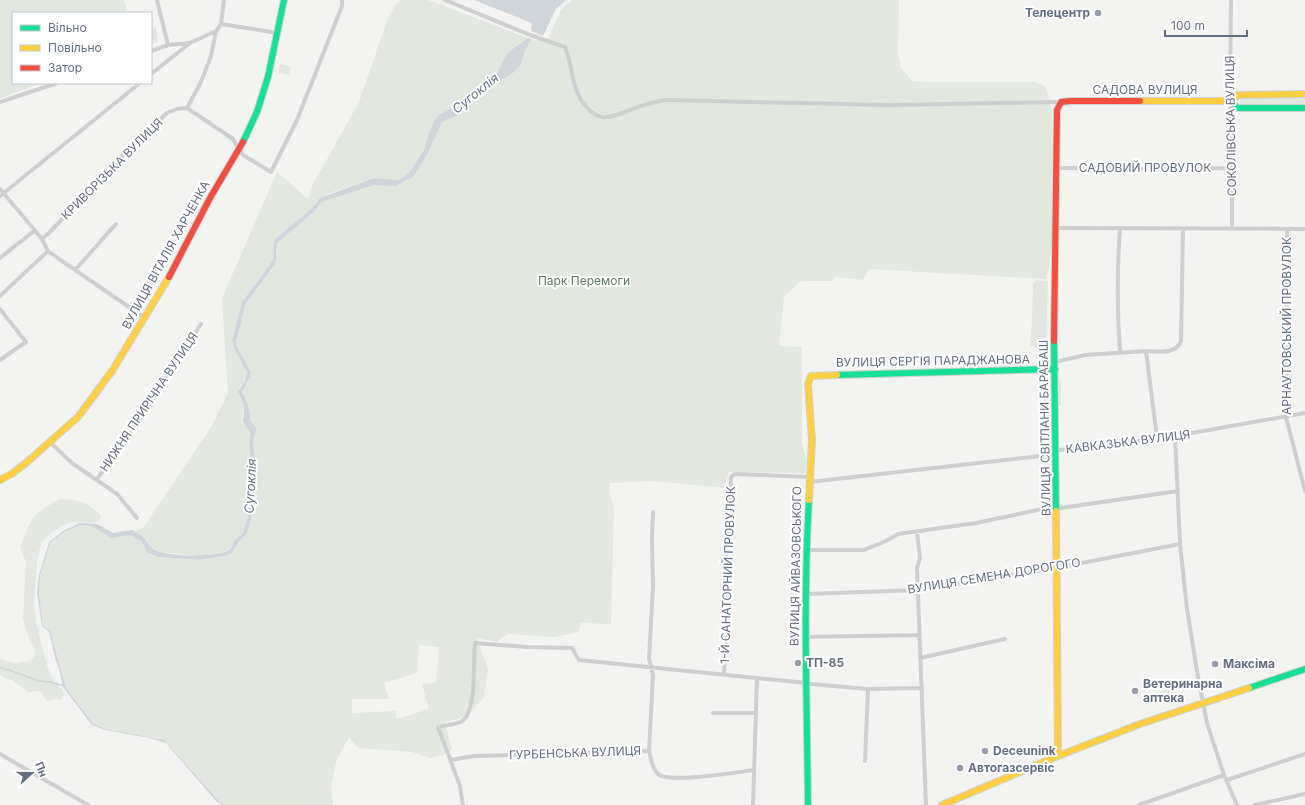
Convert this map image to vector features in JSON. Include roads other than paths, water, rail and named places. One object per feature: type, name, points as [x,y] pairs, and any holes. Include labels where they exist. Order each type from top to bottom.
[{"type":"street","points":[[157,0],[168,45]]},
{"type":"street","points":[[224,0],[221,24],[216,31],[211,56],[201,82],[188,108],[233,139],[243,155],[271,172],[297,120],[342,6],[342,0]]},
{"type":"street","name":"ВУЛИЦЯ ВІТАЛІЯ ХАРЧЕНКА","points":[[0,480],[13,473],[78,417],[112,371],[163,289],[210,198],[239,150],[258,112],[268,77],[284,0]]},
{"type":"street","points":[[445,0],[545,41],[565,47],[572,79],[582,101],[588,109],[598,116],[603,117],[643,105],[668,100],[881,105],[1061,102]]},
{"type":"street","name":"СОКОЛІВСЬКА ВУЛИЦЯ","points":[[1231,0],[1230,101],[1232,228]]},
{"type":"street","points":[[221,24],[278,33]]},
{"type":"street","points":[[152,73],[190,43],[216,31]]},
{"type":"street","points":[[152,51],[168,45],[190,43]]},
{"type":"street","points":[[0,102],[54,84]]},
{"type":"street","points":[[2,194],[139,84]]},
{"type":"street","name":"САДОВА ВУЛИЦЯ","points":[[1061,102],[1230,101],[1238,95],[1305,94]]},
{"type":"street","name":"САДОВА ВУЛИЦЯ","points":[[1230,101],[1238,108],[1305,108]]},
{"type":"street","name":"ВУЛИЦЯ СВІТЛАНИ БАРАБАШ","points":[[1058,756],[1055,228],[1057,110],[1061,102]]},
{"type":"street","name":"КРИВОРІЗЬКА ВУЛИЦЯ","points":[[42,239],[128,150],[167,114],[177,109],[188,108]]},
{"type":"street","name":"САДОВИЙ ПРОВУЛОК","points":[[1057,168],[1232,168]]},
{"type":"street","points":[[0,189],[2,194],[20,212],[42,239],[48,251],[145,318]]},
{"type":"street","points":[[75,270],[116,224]]},
{"type":"street","points":[[1055,228],[1305,229]]},
{"type":"street","points":[[1120,229],[1117,315],[1120,352]]},
{"type":"street","points":[[1055,362],[1085,355],[1175,349],[1179,346],[1181,341],[1183,229]]},
{"type":"street","name":"АРНАУТОВСЬКИЙ ПРОВУЛОК","points":[[1287,230],[1286,417],[1305,491]]},
{"type":"street","points":[[0,258],[34,231]]},
{"type":"street","points":[[0,296],[48,251]]},
{"type":"street","points":[[0,309],[26,342],[0,360]]},
{"type":"street","name":"НИЖНЯ ПРИРІЧНА ВУЛИЦЯ","points":[[97,480],[138,422],[201,324]]},
{"type":"street","points":[[1146,351],[1157,438]]},
{"type":"street","name":"ВУЛИЦЯ СЕРГІЯ ПАРАДЖАНОВА","points":[[811,376],[1055,369]]},
{"type":"street","name":"ВУЛИЦЯ АЙВАЗОВСЬКОГО","points":[[808,805],[805,637],[806,550],[812,440],[808,384],[811,376]]},
{"type":"street","name":"КАВКАЗЬКА ВУЛИЦЯ","points":[[731,477],[735,474],[809,479],[1044,456],[1056,453],[1060,450],[1124,444],[1305,413]]},
{"type":"street","points":[[1175,436],[1180,544],[1187,609],[1207,723],[1224,774],[1237,805]]},
{"type":"street","name":"НИЖНЯ ПРИРІЧНА ВУЛИЦЯ","points":[[50,442],[72,463],[117,494],[137,518]]},
{"type":"street","name":"1-Й САНАТОРНИЙ ПРОВУЛОК","points":[[724,674],[727,626],[725,585],[731,477]]},
{"type":"street","points":[[806,550],[864,550],[886,541],[898,534],[976,523],[1042,510],[1178,491]]},
{"type":"street","points":[[649,751],[653,675],[650,659],[653,587],[653,512]]},
{"type":"street","points":[[918,532],[920,558],[917,568],[926,805]]},
{"type":"street","name":"ВУЛИЦЯ СЕМЕНА ДОРОГОГО","points":[[806,594],[918,590],[1056,568],[1180,544]]},
{"type":"street","points":[[805,637],[920,635]]},
{"type":"street","points":[[920,658],[1005,639]]},
{"type":"street","points":[[463,805],[460,786],[438,727],[461,722],[467,716],[473,699],[475,643],[528,647],[572,648],[579,660],[812,684],[868,689],[922,688]]},
{"type":"street","points":[[942,805],[1058,756],[1140,724],[1305,669]]},
{"type":"street","points":[[753,805],[757,678]]},
{"type":"street","points":[[865,761],[868,689]]},
{"type":"street","points":[[713,713],[756,713]]},
{"type":"street","name":"ГУРБЕНСЬКА ВУЛИЦЯ","points":[[451,760],[474,756],[649,751],[654,767],[658,774],[664,778],[706,776],[754,770]]},
{"type":"street","points":[[0,754],[88,805]]},
{"type":"street","points":[[1227,780],[1305,754]]},
{"type":"street","points":[[1139,805],[1224,774]]},
{"type":"street","points":[[1255,805],[1305,794]]},
{"type":"water","points":[[474,0],[566,0],[556,9],[543,36],[531,31],[532,23]]},
{"type":"water","name":"Сугоклія","points":[[528,38],[533,40],[530,41],[525,51],[521,64],[512,74],[483,91],[469,108],[442,122],[428,153],[413,177],[396,186],[374,185],[322,202],[313,213],[277,243],[275,264],[245,305],[236,342],[237,347],[251,372],[242,392],[248,406],[250,421],[257,429],[253,441],[255,464],[249,496],[252,512],[250,524],[247,533],[232,553],[225,556],[201,560],[159,557],[147,552],[141,541],[131,535],[111,538],[91,526],[80,525],[64,532],[50,543],[40,576],[39,593],[43,626],[50,631],[66,688],[93,724],[105,729],[164,740],[217,799],[225,805],[222,805],[216,801],[166,743],[149,738],[105,730],[92,725],[63,687],[49,632],[42,626],[37,593],[39,575],[49,542],[63,531],[80,523],[97,524],[113,533],[132,530],[142,536],[155,550],[171,554],[193,556],[205,555],[225,552],[231,549],[234,541],[243,533],[249,512],[246,496],[251,464],[249,444],[250,432],[243,422],[244,407],[238,391],[245,382],[247,372],[235,350],[232,340],[242,302],[273,260],[274,243],[276,238],[310,210],[320,198],[371,179],[398,180],[409,173],[424,150],[435,119],[440,114],[459,105],[473,90],[497,73],[507,53]]},
{"type":"waterway","points":[[0,667],[39,681],[64,686]]},
{"type":"place","name":"Телецентр","points":[[1098,13]]},
{"type":"place","name":"ТП-85","points":[[798,663]]},
{"type":"place","name":"Максіма","points":[[1215,664]]},
{"type":"place","name":"Ветеринарна аптека","points":[[1135,691]]},
{"type":"place","name":"Deceunink","points":[[985,751]]},
{"type":"place","name":"Автогазсервіс","points":[[960,768]]},
{"type":"park label","name":"Парк Перемоги","points":[[584,281]]}]
